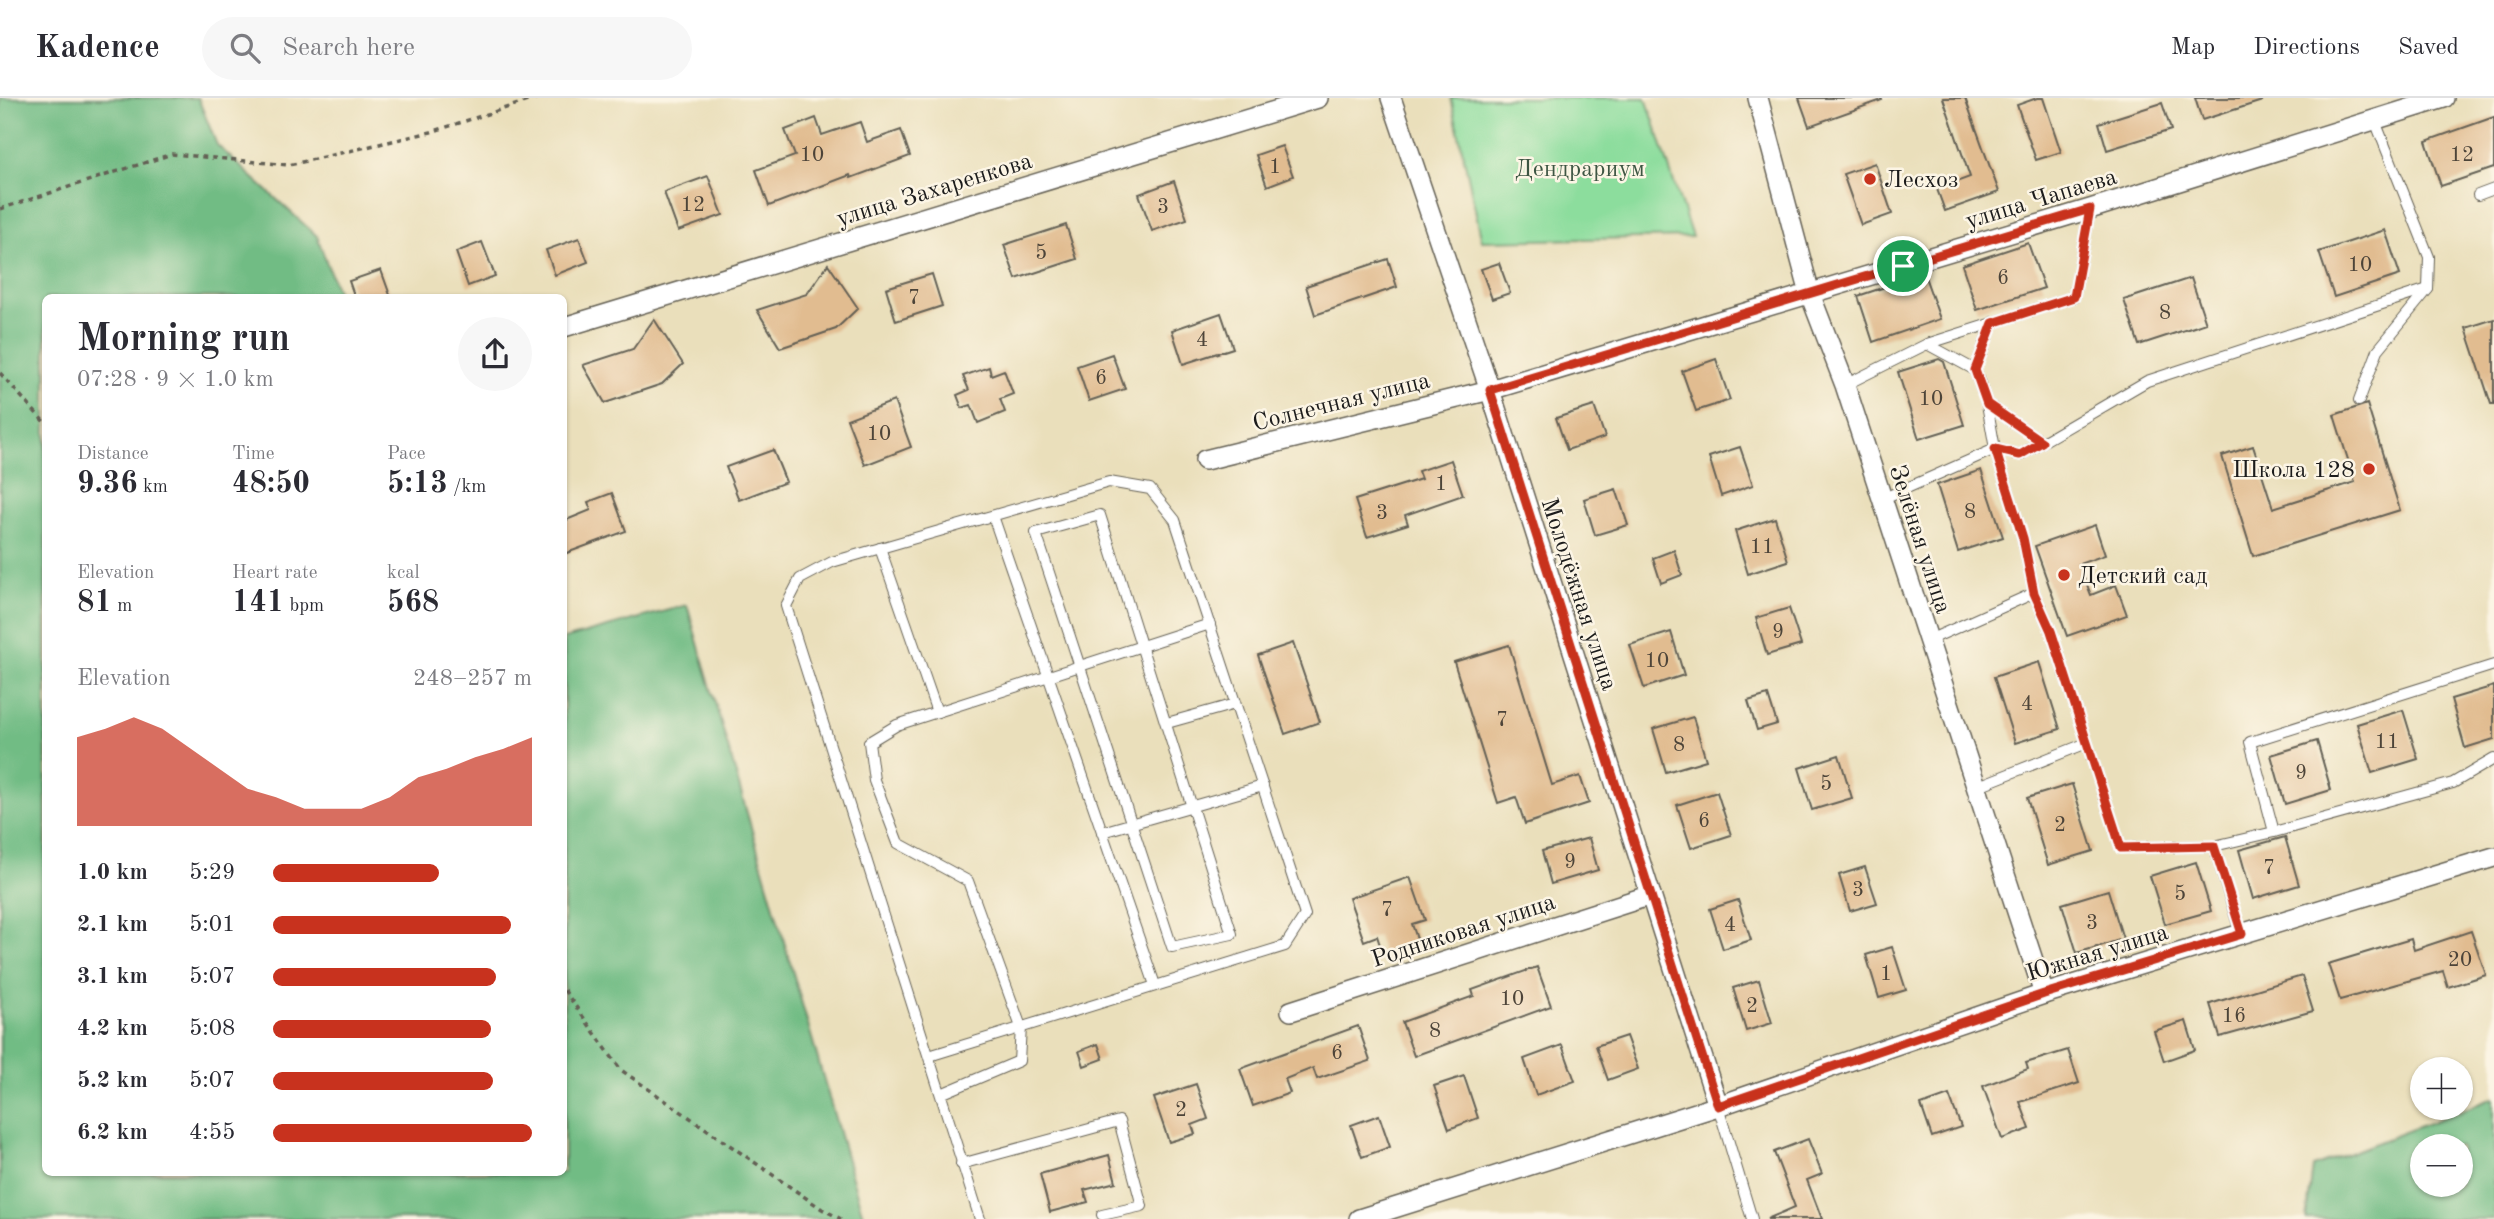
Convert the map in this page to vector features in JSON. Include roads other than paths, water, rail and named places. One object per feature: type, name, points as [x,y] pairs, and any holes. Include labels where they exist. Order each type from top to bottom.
[{"type":"street","name":"улица Захаренкова","points":[[567,326],[1318,98]]},
{"type":"street","name":"Молодёжная улица","points":[[1391,98],[1490,390],[1718,1106]]},
{"type":"street","name":"Зелёная улица","points":[[1758,98],[1810,294],[1845,385],[2044,994]]},
{"type":"street","name":"улица Чапаева","points":[[1490,390],[2090,209],[2444,98]]},
{"type":"street","name":"Солнечная улица","points":[[1205,460],[1490,390]]},
{"type":"street","name":"Южная улица","points":[[1359,1219],[1718,1106],[2044,994],[2494,857]]},
{"type":"street","name":"Родниковая улица","points":[[1291,1011],[1651,895]]},
{"type":"lane","points":[[2359,401],[2378,350],[2428,289],[2429,257],[2375,121]]},
{"type":"lane","points":[[2478,195],[2494,189]]},
{"type":"lane","points":[[1845,385],[1927,344],[2074,297],[2090,209]]},
{"type":"lane","points":[[1882,499],[1995,449],[2020,455],[2147,381],[2428,289]]},
{"type":"lane","points":[[1993,323],[1975,370],[1987,404],[1995,449],[2023,538],[2034,593],[2051,631],[2121,848],[2214,846],[2274,832],[2453,783],[2494,759]]},
{"type":"lane","points":[[1927,344],[1975,370]]},
{"type":"lane","points":[[1987,404],[2042,442]]},
{"type":"lane","points":[[929,1056],[1285,946],[1305,915],[1175,520],[1150,489],[1109,482],[832,562],[800,579],[786,606],[980,1219]]},
{"type":"lane","points":[[1100,515],[1232,934],[1171,947],[1079,666],[1036,533],[1100,515]]},
{"type":"lane","points":[[993,516],[1155,985]]},
{"type":"lane","points":[[880,548],[937,712]]},
{"type":"lane","points":[[1928,640],[2034,593]]},
{"type":"lane","points":[[941,1094],[1019,1061],[1021,1027],[968,881],[898,843],[874,780],[869,742],[897,724],[1210,624]]},
{"type":"lane","points":[[2274,832],[2250,742],[2494,665]]},
{"type":"lane","points":[[1167,723],[1236,704]]},
{"type":"lane","points":[[1976,787],[2087,743]]},
{"type":"lane","points":[[1102,832],[1263,786]]},
{"type":"lane","points":[[2214,846],[2242,934]]},
{"type":"lane","points":[[1718,1106],[1752,1219]]},
{"type":"lane","points":[[961,1164],[1119,1121],[1142,1206],[1102,1215]]},
{"type":"place","name":"Лесхоз","points":[[1870,179]]},
{"type":"place","name":"Школа 128","points":[[2369,469]]},
{"type":"place","name":"Детский сад","points":[[2064,575]]},
{"type":"park label","name":"Дендрариум","points":[[1580,168]]}]
